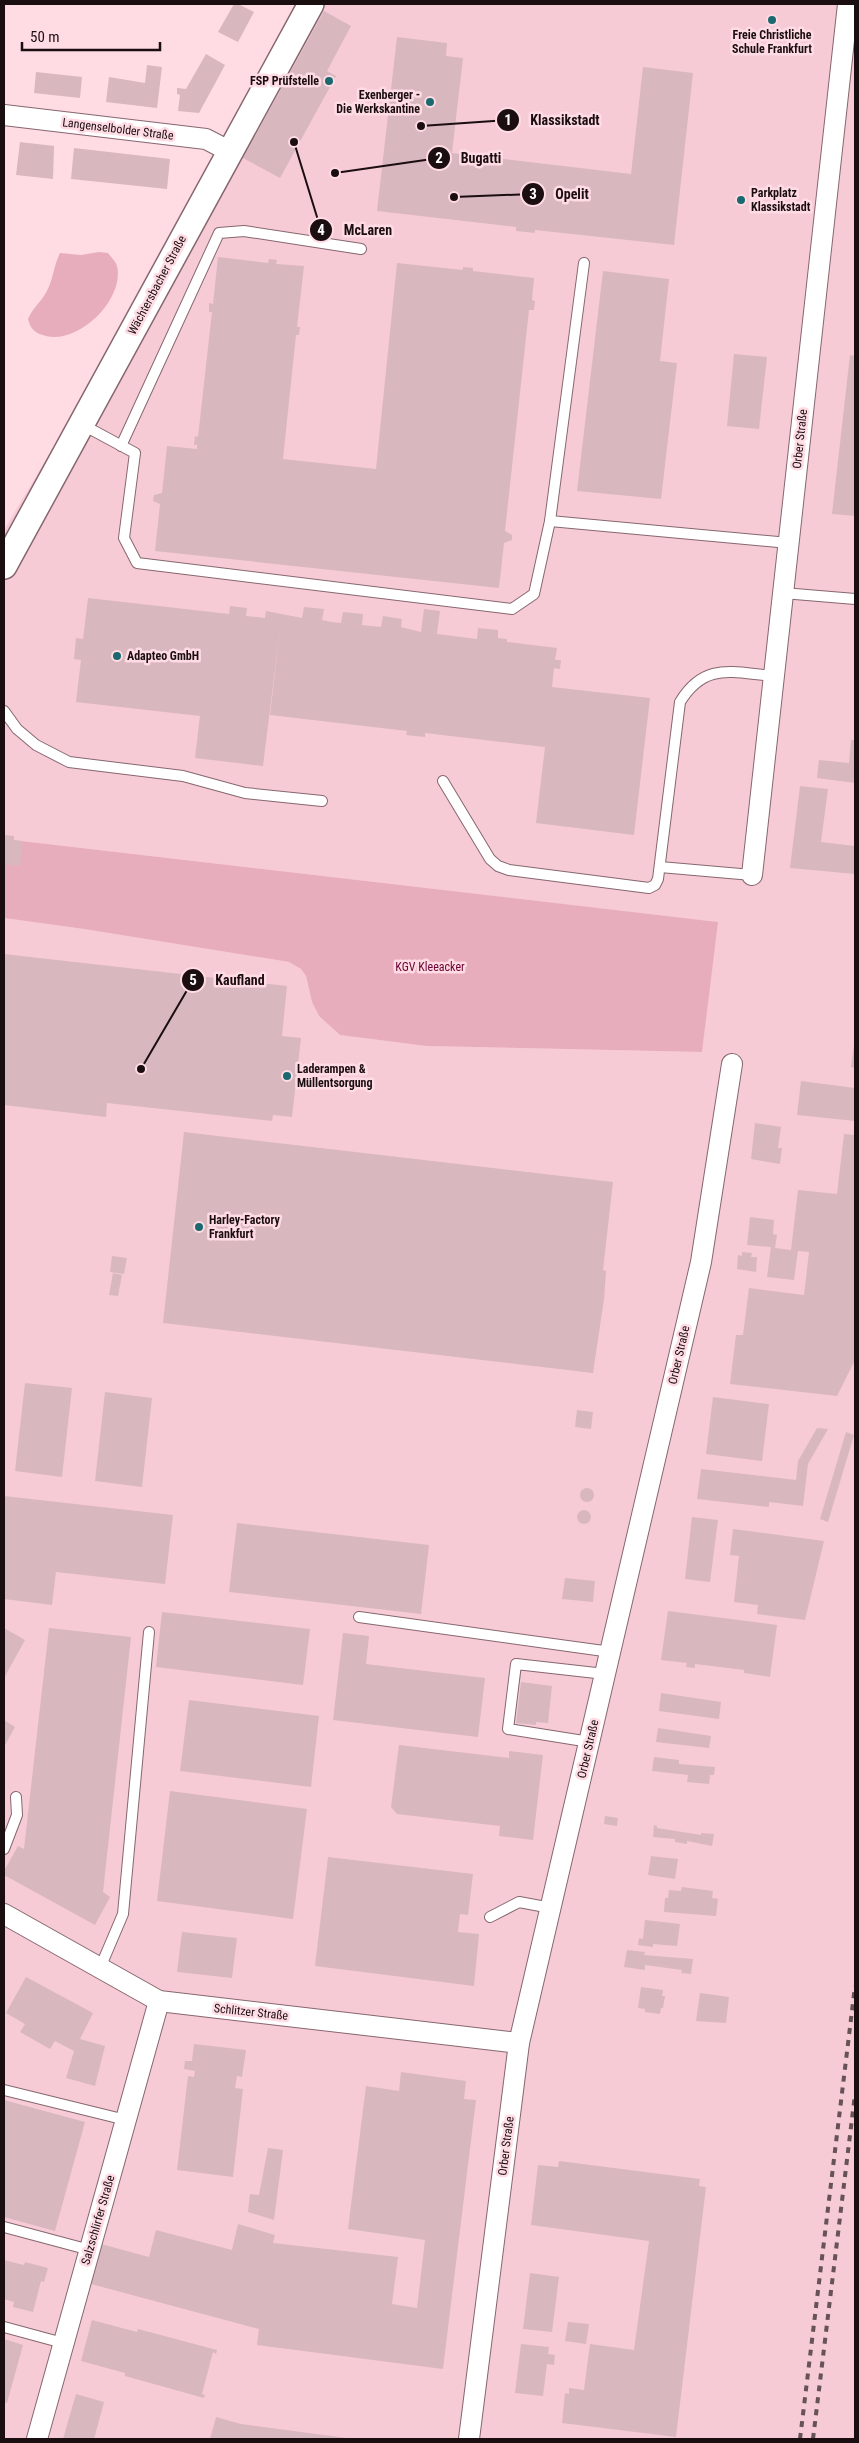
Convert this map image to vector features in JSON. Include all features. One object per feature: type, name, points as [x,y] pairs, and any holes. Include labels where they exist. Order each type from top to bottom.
[{"type":"street","name":"Wächtersbacher Straße","points":[[4,566],[310,4]]},
{"type":"street","name":"Orber Straße","points":[[752,875],[850,13]]},
{"type":"street","name":"Langenselbolder Straße","points":[[4,115],[206,139],[229,151]]},
{"type":"street","name":"Orber Straße","points":[[469,2439],[519,2043],[701,1262],[732,1064]]},
{"type":"street","name":"Schlitzer Straße","points":[[4,1914],[159,2001],[519,2043]]},
{"type":"street","name":"Salzschlirfer Straße","points":[[36,2439],[159,2001]]},
{"type":"lane","points":[[121,446],[219,233],[244,231],[361,248]]},
{"type":"lane","points":[[81,424],[135,453],[124,538],[137,563],[512,609],[534,594],[550,521],[584,263]]},
{"type":"lane","points":[[550,521],[789,543]]},
{"type":"lane","points":[[783,593],[855,599]]},
{"type":"lane","points":[[442,781],[490,859],[503,868],[650,888],[658,879],[660,867],[680,702],[697,680],[710,673],[774,676]]},
{"type":"lane","points":[[4,711],[17,729],[36,745],[69,762],[182,776],[245,793],[322,801]]},
{"type":"lane","points":[[660,867],[752,875]]},
{"type":"lane","points":[[358,1617],[610,1652]]},
{"type":"lane","points":[[100,1968],[123,1914],[149,1632]]},
{"type":"lane","points":[[590,1742],[508,1729],[516,1664],[605,1674]]},
{"type":"lane","points":[[4,1850],[17,1815],[16,1797]]},
{"type":"lane","points":[[490,1917],[519,1902],[551,1908]]},
{"type":"lane","points":[[4,2090],[126,2120]]},
{"type":"lane","points":[[4,2227],[90,2250]]},
{"type":"lane","points":[[4,2327],[64,2343]]},
{"type":"shaded area","points":[[317,4],[855,4],[855,2439],[4,2439],[4,918],[289,962],[301,969],[306,976],[312,1002],[319,1016],[340,1035],[426,1046],[702,1052],[717,922],[4,839],[4,530]]},
{"type":"green space","points":[[99,252],[108,253],[117,266],[118,279],[107,305],[85,326],[72,333],[59,337],[39,334],[31,326],[28,319],[47,291],[60,253],[81,255]]},
{"type":"green space","name":"KGV Kleeacker","points":[[4,839],[718,922],[702,1052],[426,1046],[340,1035],[319,1016],[312,1002],[306,976],[301,969],[289,962],[4,918]]},
{"type":"building","points":[[234,4],[254,12],[238,42],[218,32]]},
{"type":"building","points":[[324,11],[351,26],[327,71],[336,76],[280,178],[243,158]]},
{"type":"building","points":[[397,37],[447,43],[446,56],[463,58],[452,153],[631,174],[643,67],[693,73],[674,245],[535,230],[535,233],[516,231],[516,227],[377,211]]},
{"type":"building","points":[[206,54],[225,65],[199,113],[178,111],[180,95],[177,94],[177,88],[186,89]]},
{"type":"building","points":[[147,65],[162,67],[157,108],[106,102],[109,77],[145,83]]},
{"type":"building","points":[[36,72],[82,77],[80,98],[34,93]]},
{"type":"building","points":[[20,142],[54,146],[53,179],[16,175]]},
{"type":"building","points":[[74,148],[170,159],[167,189],[71,179]]},
{"type":"building","points":[[218,257],[268,263],[269,259],[277,260],[276,264],[304,266],[297,327],[300,327],[299,335],[296,335],[283,459],[376,469],[397,263],[463,270],[463,267],[473,268],[473,271],[534,278],[532,300],[535,301],[534,310],[529,310],[505,531],[512,535],[512,540],[504,543],[499,588],[155,551],[160,504],[153,501],[154,495],[162,493],[167,446],[197,449],[197,445],[194,445],[195,436],[198,437],[212,312],[209,312],[209,303],[213,304]]},
{"type":"building","points":[[603,271],[669,279],[660,361],[677,363],[661,499],[577,491]]},
{"type":"building","points":[[734,354],[767,357],[759,429],[727,426]]},
{"type":"building","points":[[850,355],[855,356],[855,516],[832,514]]},
{"type":"building","points":[[88,598],[229,614],[230,606],[247,608],[246,616],[265,618],[266,611],[302,618],[304,607],[324,609],[322,620],[341,623],[343,612],[363,614],[362,625],[381,627],[383,616],[402,619],[401,627],[421,632],[424,609],[440,611],[437,634],[477,639],[478,628],[498,630],[498,638],[507,639],[507,642],[557,648],[555,660],[561,660],[560,669],[554,668],[552,687],[650,698],[634,835],[536,823],[545,747],[425,733],[425,737],[406,735],[407,731],[270,715],[281,621],[263,766],[195,758],[200,716],[76,702],[81,660],[74,659],[76,638],[83,639]]},
{"type":"building","points":[[851,740],[855,740],[855,783],[817,778],[819,760],[849,763]]},
{"type":"building","points":[[800,786],[828,789],[821,842],[855,846],[855,874],[790,868]]},
{"type":"building","points":[[4,835],[14,836],[14,840],[22,841],[20,866],[4,864]]},
{"type":"building","points":[[4,954],[287,986],[282,1036],[301,1038],[292,1117],[273,1115],[272,1121],[107,1103],[106,1117],[4,1105]]},
{"type":"building","points":[[855,1045],[855,1068],[851,1067]]},
{"type":"building","points":[[801,1081],[855,1088],[855,1121],[797,1115]]},
{"type":"building","points":[[755,1123],[781,1127],[778,1148],[782,1148],[780,1164],[751,1159]]},
{"type":"building","points":[[184,1132],[613,1182],[603,1270],[606,1271],[604,1299],[593,1373],[163,1323]]},
{"type":"building","points":[[844,1134],[855,1135],[855,1360],[837,1396],[730,1384],[736,1335],[743,1335],[749,1288],[804,1295],[809,1252],[798,1251],[794,1280],[767,1277],[771,1247],[747,1245],[750,1217],[774,1220],[773,1234],[777,1235],[775,1248],[791,1250],[798,1190],[837,1194]]},
{"type":"building","points":[[742,1252],[752,1253],[751,1257],[757,1257],[756,1272],[737,1269],[738,1255],[742,1256]]},
{"type":"building","points":[[112,1256],[127,1258],[124,1274],[110,1272]]},
{"type":"building","points":[[113,1273],[122,1275],[118,1296],[109,1295]]},
{"type":"building","points":[[25,1383],[72,1388],[62,1477],[15,1471]]},
{"type":"building","points":[[105,1392],[152,1398],[142,1487],[95,1481]]},
{"type":"building","points":[[713,1397],[769,1404],[762,1461],[706,1454]]},
{"type":"building","points":[[577,1410],[593,1412],[591,1429],[575,1427]]},
{"type":"building","points":[[817,1428],[828,1429],[808,1464],[803,1506],[769,1502],[769,1507],[697,1499],[701,1469],[796,1480],[798,1461]]},
{"type":"building","points":[[846,1432],[854,1435],[828,1522],[820,1519]]},
{"type":"building","points":[[584,1488],[590,1488],[594,1495],[590,1502],[584,1502],[580,1498],[580,1492]]},
{"type":"building","points":[[4,1496],[173,1515],[165,1584],[56,1572],[52,1605],[4,1599]]},
{"type":"building","points":[[581,1510],[587,1510],[591,1517],[587,1524],[581,1524],[577,1520],[577,1514]]},
{"type":"building","points":[[692,1517],[718,1520],[710,1582],[685,1579]]},
{"type":"building","points":[[237,1523],[429,1545],[421,1614],[229,1592]]},
{"type":"building","points":[[733,1529],[824,1541],[805,1620],[757,1614],[758,1605],[734,1602],[739,1556],[730,1555]]},
{"type":"building","points":[[565,1578],[595,1581],[593,1602],[562,1599]]},
{"type":"building","points":[[668,1611],[777,1625],[770,1677],[744,1673],[744,1670],[695,1664],[695,1668],[686,1667],[687,1663],[661,1660]]},
{"type":"building","points":[[162,1612],[310,1629],[303,1685],[156,1667]]},
{"type":"building","points":[[4,1628],[25,1640],[4,1678]]},
{"type":"building","points":[[49,1628],[131,1637],[103,1892],[110,1897],[95,1925],[4,1875],[4,1871],[18,1846],[24,1849]]},
{"type":"building","points":[[343,1633],[369,1636],[366,1664],[485,1678],[478,1737],[333,1720]]},
{"type":"building","points":[[521,1682],[552,1686],[548,1723],[536,1722],[536,1725],[516,1723]]},
{"type":"building","points":[[661,1693],[721,1702],[719,1719],[659,1711]]},
{"type":"building","points":[[189,1700],[319,1716],[311,1787],[180,1771]]},
{"type":"building","points":[[4,1720],[15,1727],[4,1747]]},
{"type":"building","points":[[658,1728],[711,1736],[709,1748],[656,1742]]},
{"type":"building","points":[[399,1745],[509,1758],[509,1751],[543,1755],[533,1840],[499,1836],[500,1826],[397,1814],[391,1807]]},
{"type":"building","points":[[654,1757],[679,1760],[679,1764],[715,1767],[714,1775],[710,1775],[709,1784],[687,1782],[688,1775],[652,1771]]},
{"type":"building","points":[[170,1791],[307,1809],[293,1919],[157,1901]]},
{"type":"building","points":[[605,1816],[618,1818],[617,1826],[604,1824]]},
{"type":"building","points":[[654,1825],[657,1828],[701,1835],[701,1833],[714,1834],[712,1846],[687,1841],[687,1844],[675,1842],[675,1839],[653,1837]]},
{"type":"building","points":[[651,1856],[678,1859],[675,1879],[648,1875]]},
{"type":"building","points":[[328,1857],[473,1874],[468,1915],[460,1914],[458,1932],[479,1934],[474,1986],[315,1966]]},
{"type":"building","points":[[682,1887],[713,1891],[712,1898],[718,1899],[716,1916],[664,1912],[665,1898],[668,1898],[669,1890],[681,1891]]},
{"type":"building","points":[[645,1920],[680,1924],[677,1946],[653,1944],[653,1947],[638,1945],[639,1938],[643,1939]]},
{"type":"building","points":[[182,1932],[237,1938],[232,1978],[177,1972]]},
{"type":"building","points":[[627,1950],[645,1952],[644,1955],[693,1959],[691,1974],[681,1973],[682,1970],[645,1965],[645,1970],[624,1967]]},
{"type":"building","points":[[26,1977],[93,2013],[80,2039],[105,2046],[95,2086],[66,2078],[74,2051],[55,2041],[50,2049],[20,2032],[25,2024],[6,2013]]},
{"type":"building","points":[[641,1987],[663,1990],[662,1996],[665,1996],[660,2014],[645,2012],[645,2009],[638,2008]]},
{"type":"building","points":[[700,1993],[729,1997],[726,2023],[696,2021]]},
{"type":"building","points":[[194,2044],[246,2050],[242,2077],[237,2076],[235,2088],[243,2089],[233,2177],[177,2170],[188,2076],[194,2077],[195,2071],[184,2069],[185,2061],[192,2061]]},
{"type":"building","points":[[401,2072],[466,2081],[464,2099],[476,2100],[443,2369],[257,2345],[259,2329],[91,2284],[101,2244],[149,2257],[156,2230],[232,2250],[238,2224],[275,2235],[273,2243],[398,2257],[392,2304],[417,2308],[425,2240],[348,2229],[366,2086],[399,2091]]},
{"type":"building","points":[[4,2100],[85,2122],[55,2231],[4,2217]]},
{"type":"building","points":[[268,2148],[283,2150],[274,2220],[248,2212],[250,2194],[259,2195]]},
{"type":"building","points":[[559,2161],[700,2179],[699,2186],[706,2187],[676,2437],[562,2423],[565,2393],[569,2394],[569,2388],[584,2390],[590,2344],[634,2350],[649,2241],[531,2225],[538,2165],[558,2167]]},
{"type":"building","points":[[4,2260],[24,2265],[25,2262],[48,2268],[44,2282],[41,2281],[33,2312],[13,2307],[14,2302],[4,2299]]},
{"type":"building","points":[[530,2273],[559,2277],[552,2332],[523,2329]]},
{"type":"building","points":[[92,2320],[137,2332],[138,2329],[217,2350],[216,2354],[213,2352],[202,2394],[205,2395],[204,2398],[125,2376],[125,2373],[81,2361]]},
{"type":"building","points":[[568,2322],[589,2324],[586,2344],[565,2341]]},
{"type":"building","points":[[4,2339],[23,2345],[7,2403],[4,2402]]},
{"type":"building","points":[[521,2344],[549,2347],[548,2354],[555,2355],[554,2365],[547,2364],[543,2396],[515,2393]]},
{"type":"building","points":[[76,2394],[104,2402],[94,2439],[63,2439]]},
{"type":"building","points":[[216,2417],[241,2424],[354,2439],[210,2439]]},
{"type":"railway","points":[[800,2439],[855,1986]]},
{"type":"railway","points":[[813,2439],[855,2094]]},
{"type":"place","name":"Freie Christliche Schule Frankfurt","points":[[772,20]]},
{"type":"place","name":"FSP Prüfstelle","points":[[329,81]]},
{"type":"place","name":"Exenberger - Die Werkskantine","points":[[430,102]]},
{"type":"place","name":"Klassikstadt","points":[[421,126]]},
{"type":"place","name":"McLaren","points":[[294,142]]},
{"type":"place","name":"Bugatti","points":[[335,173]]},
{"type":"place","name":"Opelit","points":[[454,197]]},
{"type":"place","name":"Parkplatz Klassikstadt","points":[[741,200]]},
{"type":"place","name":"Adapteo GmbH","points":[[117,656]]},
{"type":"place","name":"Kaufland","points":[[141,1069]]},
{"type":"place","name":"Laderampen & Müllentsorgung","points":[[287,1076]]},
{"type":"place","name":"Harley-Factory Frankfurt","points":[[199,1227]]}]
